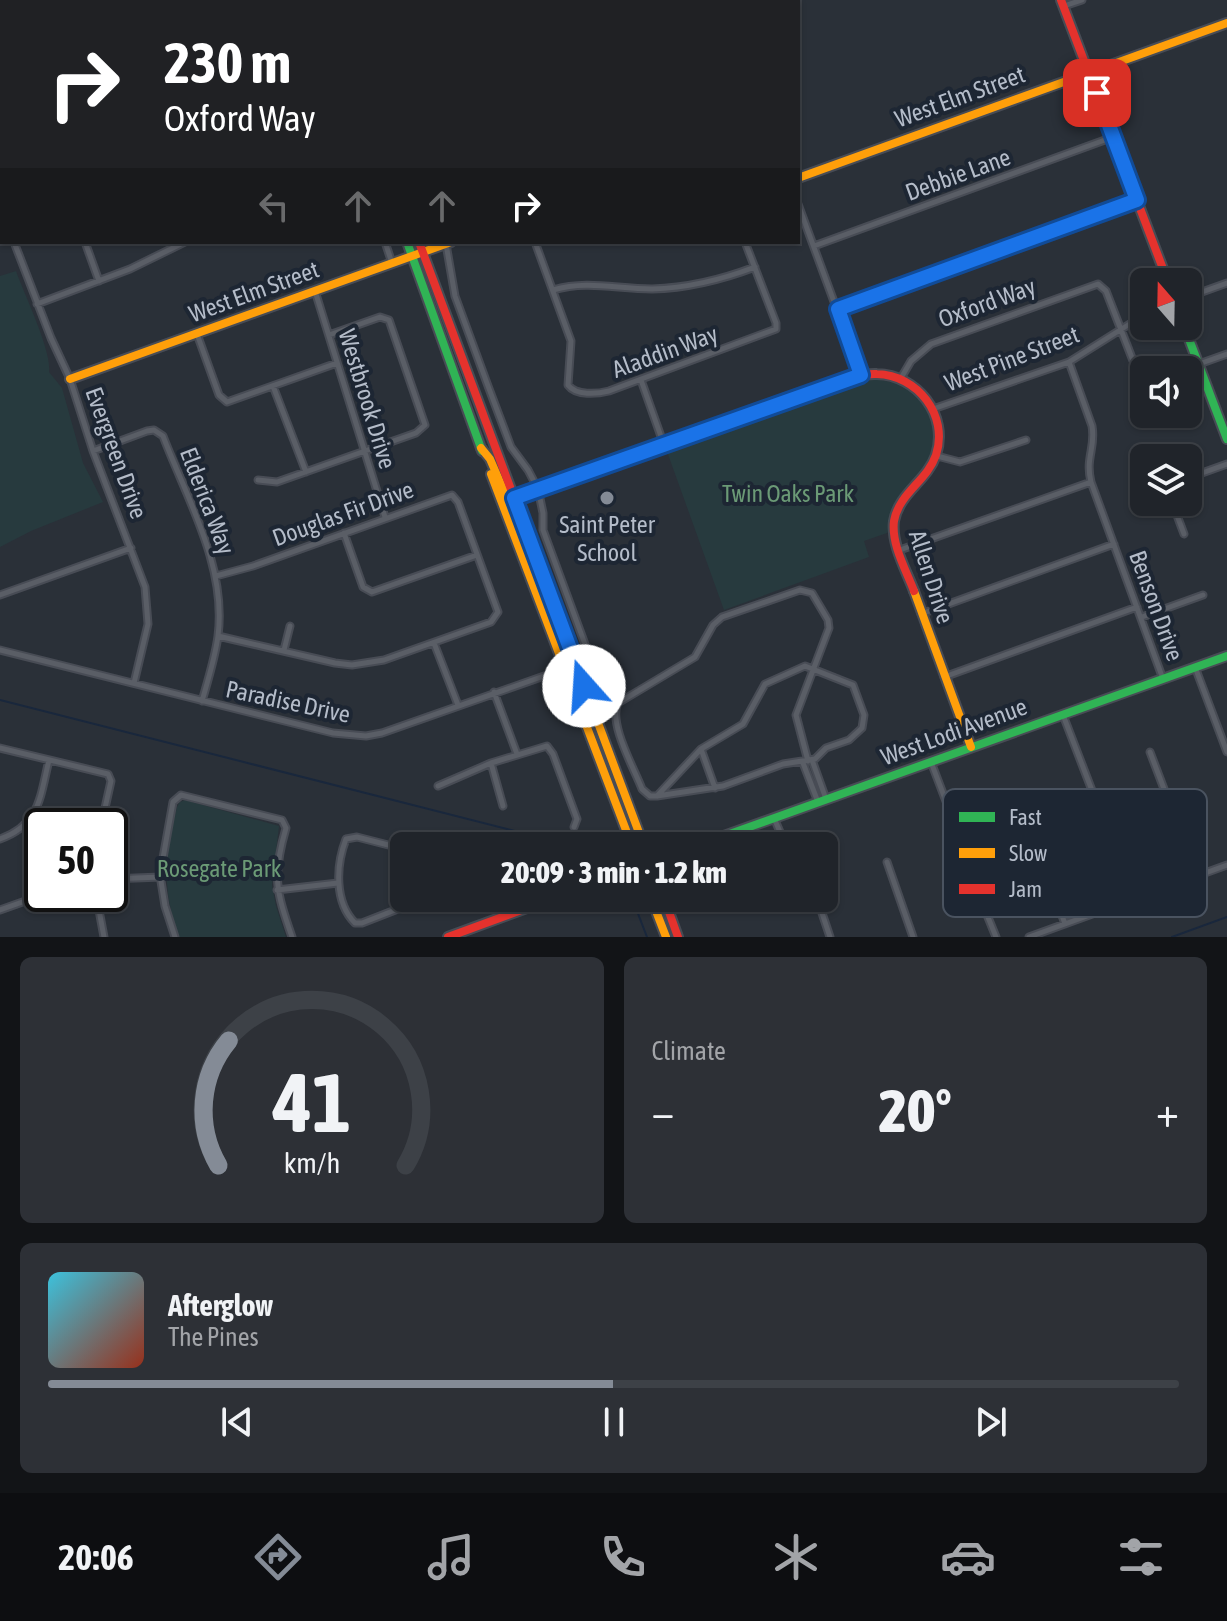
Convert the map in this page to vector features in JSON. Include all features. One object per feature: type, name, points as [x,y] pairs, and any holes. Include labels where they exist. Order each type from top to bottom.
[{"type":"street","points":[[1082,0],[1062,3],[1163,268]]},
{"type":"street","name":"West Elm Street","points":[[800,177],[1227,23]]},
{"type":"street","name":"Debbie Lane","points":[[814,246],[1113,137]]},
{"type":"street","points":[[838,309],[1137,200]]},
{"type":"street","points":[[800,209],[861,375]]},
{"type":"street","name":"Evergreen Drive","points":[[15,244],[70,379],[93,451],[145,587],[149,614],[134,683]]},
{"type":"street","points":[[86,244],[99,281]]},
{"type":"street","points":[[37,304],[99,281],[181,244]]},
{"type":"street","points":[[386,244],[392,263]]},
{"type":"street","points":[[408,244],[481,448],[627,832]]},
{"type":"street","name":"West Elm Street","points":[[70,379],[392,263],[412,255],[420,247],[440,244]]},
{"type":"street","points":[[447,244],[455,296],[511,447],[538,489],[543,530],[593,666],[601,674]]},
{"type":"street","points":[[536,244],[553,290],[587,284],[634,288],[681,287],[714,281],[755,267],[746,244]]},
{"type":"street","points":[[420,247],[639,832]]},
{"type":"street","name":"Aladdin Way","points":[[553,290],[572,344],[568,385],[573,391],[603,393],[774,330],[776,323],[755,267]]},
{"type":"street","points":[[1202,292],[1227,283]]},
{"type":"street","name":"Oxford Way","points":[[901,378],[911,361],[931,344],[1093,285],[1100,285],[1106,291],[1120,330]]},
{"type":"street","name":"Westbrook Drive","points":[[315,291],[385,517]]},
{"type":"street","points":[[258,480],[271,483],[306,472],[416,433],[425,425],[389,320],[385,317],[375,319],[329,335]]},
{"type":"street","name":"West Pine Street","points":[[933,409],[1069,362],[1130,324]]},
{"type":"street","points":[[1120,330],[1131,356]]},
{"type":"street","points":[[197,334],[219,395],[227,402],[337,363]]},
{"type":"street","points":[[1202,363],[1227,354]]},
{"type":"street","name":"Benson Drive","points":[[1069,362],[1092,426],[1087,461],[1091,482],[1164,680]]},
{"type":"street","points":[[1202,372],[1226,434]]},
{"type":"street","points":[[481,448],[490,459],[506,496],[514,498],[861,375],[877,373],[901,378],[923,395],[933,409],[939,428],[937,456],[960,462],[1026,440]]},
{"type":"street","points":[[641,380],[665,446]]},
{"type":"street","points":[[273,386],[306,472]]},
{"type":"street","name":"Elderica Way","points":[[93,451],[147,431],[161,433],[216,576],[218,636],[202,701]]},
{"type":"street","name":"Allen Drive","points":[[937,456],[898,507],[893,534],[971,747]]},
{"type":"street","points":[[1202,473],[1227,464]]},
{"type":"street","points":[[897,551],[1091,482]]},
{"type":"street","name":"Douglas Fir Drive","points":[[216,576],[253,566],[447,495],[455,497],[477,555]]},
{"type":"street","points":[[1177,516],[1184,534]]},
{"type":"street","points":[[218,636],[352,665],[384,660],[434,643],[491,622],[498,614],[477,555],[372,592],[363,587],[344,533]]},
{"type":"street","points":[[921,614],[1114,544]]},
{"type":"street","points":[[0,595],[131,548]]},
{"type":"street","points":[[657,796],[701,749],[743,724],[765,684],[805,666],[816,669],[853,685],[864,715],[862,728],[857,734],[826,748],[808,761],[783,764],[715,788],[657,796],[650,796],[642,789],[615,723],[615,708],[624,698],[695,657],[709,631],[722,617],[806,590],[812,593],[823,609],[829,628],[816,669],[796,720],[808,761],[822,800]]},
{"type":"street","points":[[1142,617],[1203,595]]},
{"type":"street","points":[[944,677],[1137,607]]},
{"type":"street","points":[[284,650],[290,626]]},
{"type":"street","points":[[434,643],[458,705]]},
{"type":"street","name":"Paradise Drive","points":[[0,650],[318,730],[366,736],[564,669]]},
{"type":"street","name":"West Lodi Avenue","points":[[735,832],[1227,656]]},
{"type":"street","points":[[1195,667],[1227,752]]},
{"type":"street","points":[[564,669],[574,670],[584,686]]},
{"type":"street","points":[[494,692],[517,754]]},
{"type":"street","points":[[1063,714],[1090,789]]},
{"type":"street","points":[[438,786],[491,763],[547,746],[555,759],[577,819],[574,827]]},
{"type":"street","points":[[0,748],[108,774],[111,778],[105,808]]},
{"type":"street","points":[[701,749],[715,788]]},
{"type":"street","points":[[1150,752],[1164,789]]},
{"type":"street","points":[[0,839],[21,830],[32,817],[39,803],[49,760]]},
{"type":"street","points":[[930,761],[943,794]]},
{"type":"street","points":[[491,763],[503,806]]},
{"type":"street","points":[[175,937],[165,906],[161,877],[173,802],[177,796],[184,795],[279,818],[284,824],[276,873],[277,890],[292,937]]},
{"type":"street","points":[[774,818],[780,832]]},
{"type":"street","points":[[390,846],[349,837],[344,844],[338,883],[350,918],[355,923],[390,912]]},
{"type":"street","points":[[887,862],[913,937]]},
{"type":"street","points":[[1207,872],[1227,865]]},
{"type":"street","points":[[128,878],[161,877]]},
{"type":"street","points":[[277,890],[338,883]]},
{"type":"street","points":[[0,910],[24,901]]},
{"type":"street","points":[[99,912],[104,937]]},
{"type":"street","points":[[448,937],[516,912]]},
{"type":"street","points":[[656,912],[666,937]]},
{"type":"street","points":[[669,912],[678,937]]},
{"type":"street","points":[[822,912],[830,937]]},
{"type":"street","points":[[988,917],[996,937]]},
{"type":"street","points":[[1063,917],[1065,924]]},
{"type":"street","points":[[1029,937],[1084,917]]},
{"type":"green space","points":[[16,271],[42,337],[49,372],[62,388],[83,463],[103,502],[0,547],[0,276]]},
{"type":"green space","name":"Twin Oaks Park","points":[[861,375],[915,388],[939,432],[930,469],[898,497],[887,533],[864,541],[869,557],[724,610],[665,446]]},
{"type":"green space","name":"Rosegate Park","points":[[185,800],[279,826],[272,885],[286,937],[179,937],[169,903],[167,872],[177,807]]},
{"type":"waterway","points":[[0,700],[519,832]]},
{"type":"waterway","points":[[637,912],[647,937]]},
{"type":"waterway","points":[[1172,937],[1227,917]]},
{"type":"traffic: fast","points":[[408,244],[482,451]]},
{"type":"traffic: fast","points":[[1189,340],[1227,439]]},
{"type":"traffic: fast","points":[[735,832],[1227,656]]},
{"type":"traffic: slow","points":[[800,177],[1227,23]]},
{"type":"traffic: slow","points":[[70,379],[445,244]]},
{"type":"traffic: slow","points":[[481,448],[490,459],[506,496],[514,498],[830,386]]},
{"type":"traffic: slow","points":[[491,474],[627,832]]},
{"type":"traffic: slow","points":[[914,591],[971,747]]},
{"type":"traffic: slow","points":[[551,597],[639,832]]},
{"type":"traffic: slow","points":[[656,912],[666,937]]},
{"type":"traffic: jam","points":[[1061,0],[1163,268]]},
{"type":"traffic: jam","points":[[420,244],[551,597]]},
{"type":"traffic: jam","points":[[830,386],[865,375],[892,376],[917,390],[934,412],[939,440],[936,455],[901,503],[894,521],[897,548],[914,591]]},
{"type":"traffic: jam","points":[[448,937],[516,912]]},
{"type":"traffic: jam","points":[[669,912],[678,937]]},
{"type":"place","name":"Saint Peter School","points":[[607,498]]},
{"type":"route","points":[[584,686],[514,498],[861,375],[838,309],[1137,200],[1097,93]]}]
